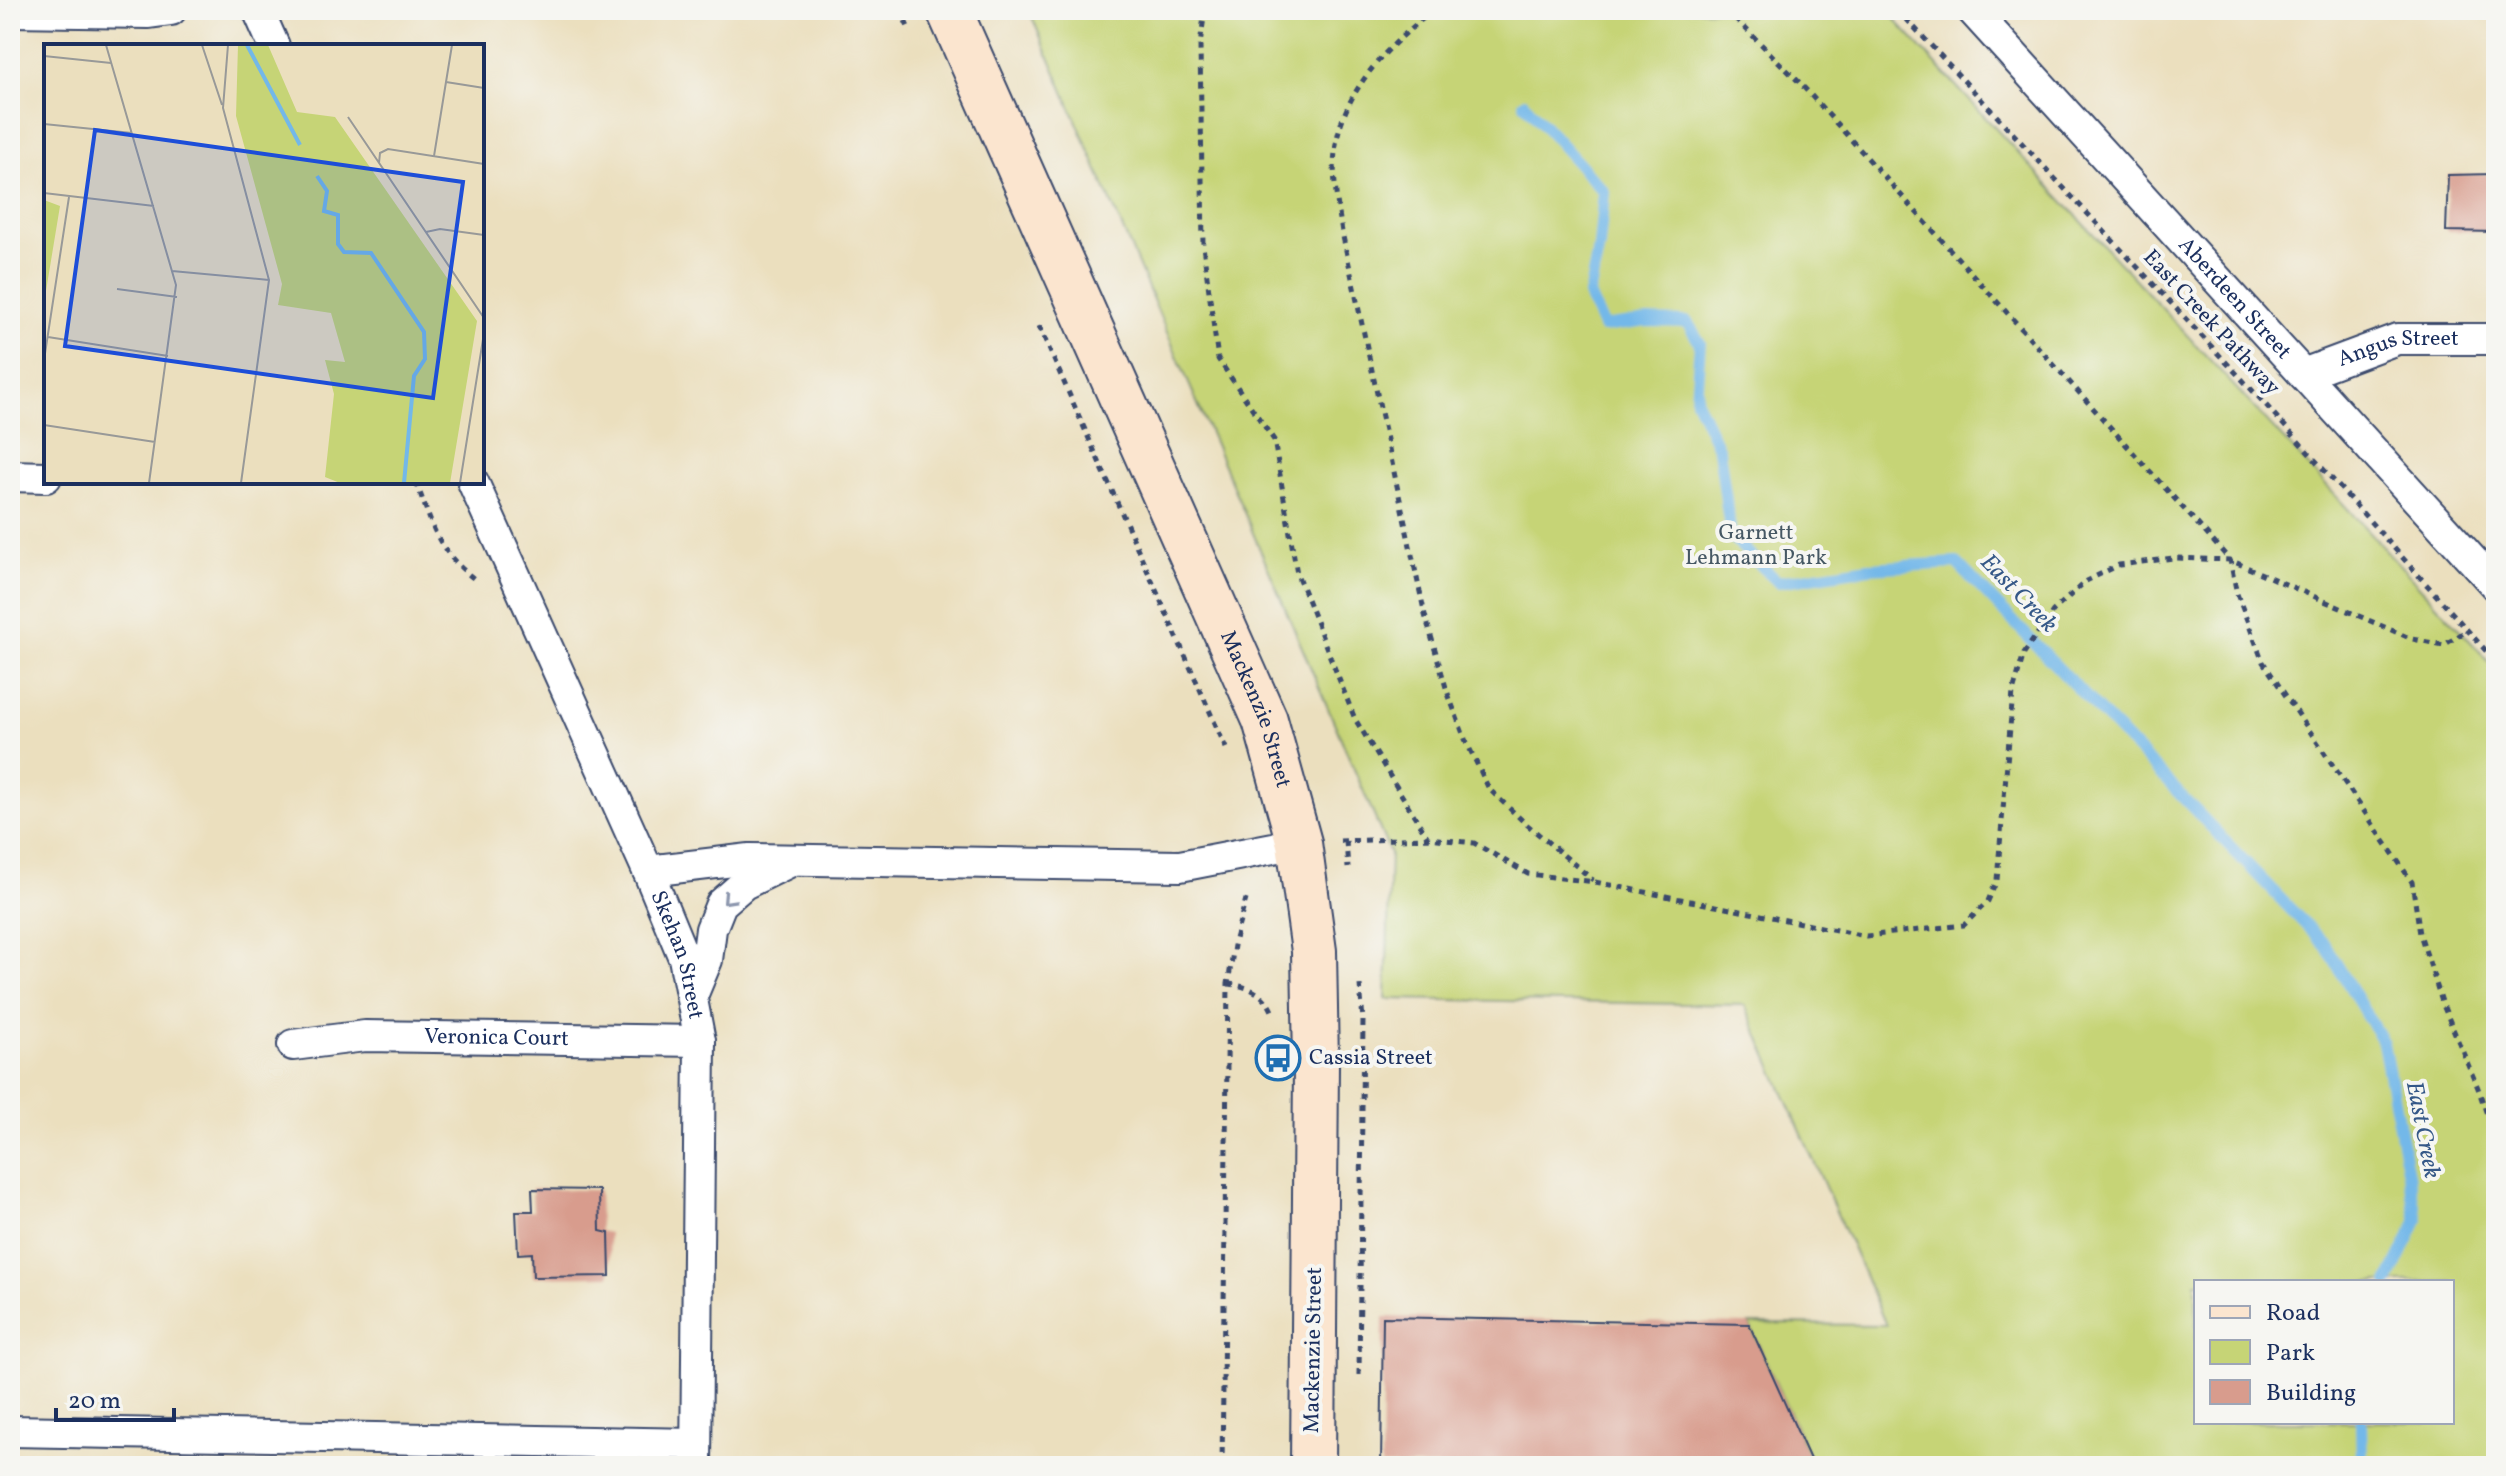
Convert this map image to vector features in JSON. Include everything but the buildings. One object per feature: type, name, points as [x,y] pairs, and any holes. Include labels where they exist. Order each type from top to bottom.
[{"type":"main road","name":"Mackenzie Street","points":[[949,10],[1265,720],[1299,843],[1314,951],[1313,1466]]},
{"type":"street","points":[[10,11],[149,13],[171,10]]},
{"type":"street","points":[[258,10],[273,44]]},
{"type":"street","name":"Aberdeen Street","points":[[1972,10],[2496,586]]},
{"type":"street","name":"Angus Street","points":[[2303,374],[2397,339],[2496,339]]},
{"type":"street","points":[[10,476],[44,477]]},
{"type":"street","name":"Skehan Street","points":[[474,484],[684,958],[700,1041],[696,1455]]},
{"type":"street","points":[[648,871],[750,859],[1180,866],[1299,843]]},
{"type":"street","points":[[692,996],[707,960],[711,929],[721,904],[744,884],[794,859]]},
{"type":"street","name":"Veronica Court","points":[[293,1045],[365,1036],[700,1041]]},
{"type":"street","points":[[10,1431],[696,1455]]},
{"type":"path","points":[[900,10],[913,39]]},
{"type":"path","points":[[1205,10],[1200,45],[1203,246],[1218,359],[1274,440],[1297,574],[1355,719],[1428,838]]},
{"type":"path","points":[[1434,10],[1403,33],[1369,73],[1344,112],[1335,152],[1336,193],[1342,232],[1425,615],[1465,739],[1489,789],[1595,882]]},
{"type":"path","points":[[1727,10],[1799,82],[2230,560],[2237,594],[2263,662],[2412,882],[2424,949],[2496,1141]]},
{"type":"path","name":"East Creek Pathway","points":[[1898,10],[2265,404],[2496,662]]},
{"type":"path","points":[[1034,314],[1232,762]]},
{"type":"path","points":[[417,484],[442,547],[459,568],[484,589]]},
{"type":"path","points":[[1299,843],[1428,838],[1474,843],[1528,874],[1595,882],[1866,936],[1964,925],[1988,901],[1997,880],[2013,692],[2024,653],[2053,611],[2086,581],[2119,565],[2174,558],[2230,560],[2412,639],[2444,645],[2466,631]]},
{"type":"path","points":[[1222,1466],[1228,984],[1235,939],[1246,899]]},
{"type":"path","points":[[1228,984],[1240,985],[1263,996],[1274,1020]]},
{"type":"green space","name":"Garnett Lehmann Park","points":[[1029,10],[1886,10],[2496,669],[2496,1466],[1813,1466],[1749,1324],[1886,1325],[1745,1005],[1386,999],[1390,853]]},
{"type":"waterway","name":"East Creek","points":[[1524,103],[1604,192],[1599,246],[1589,295],[1603,327],[1647,321],[1687,322],[1700,343],[1696,400],[1719,450],[1731,536],[1778,582],[1869,568],[1957,563],[2326,946],[2383,1043],[2417,1221],[2389,1280]]},
{"type":"waterway","name":"East Creek","points":[[2361,1424],[2362,1466]]},
{"type":"place","name":"Cassia Street","points":[[1278,1058]]}]
